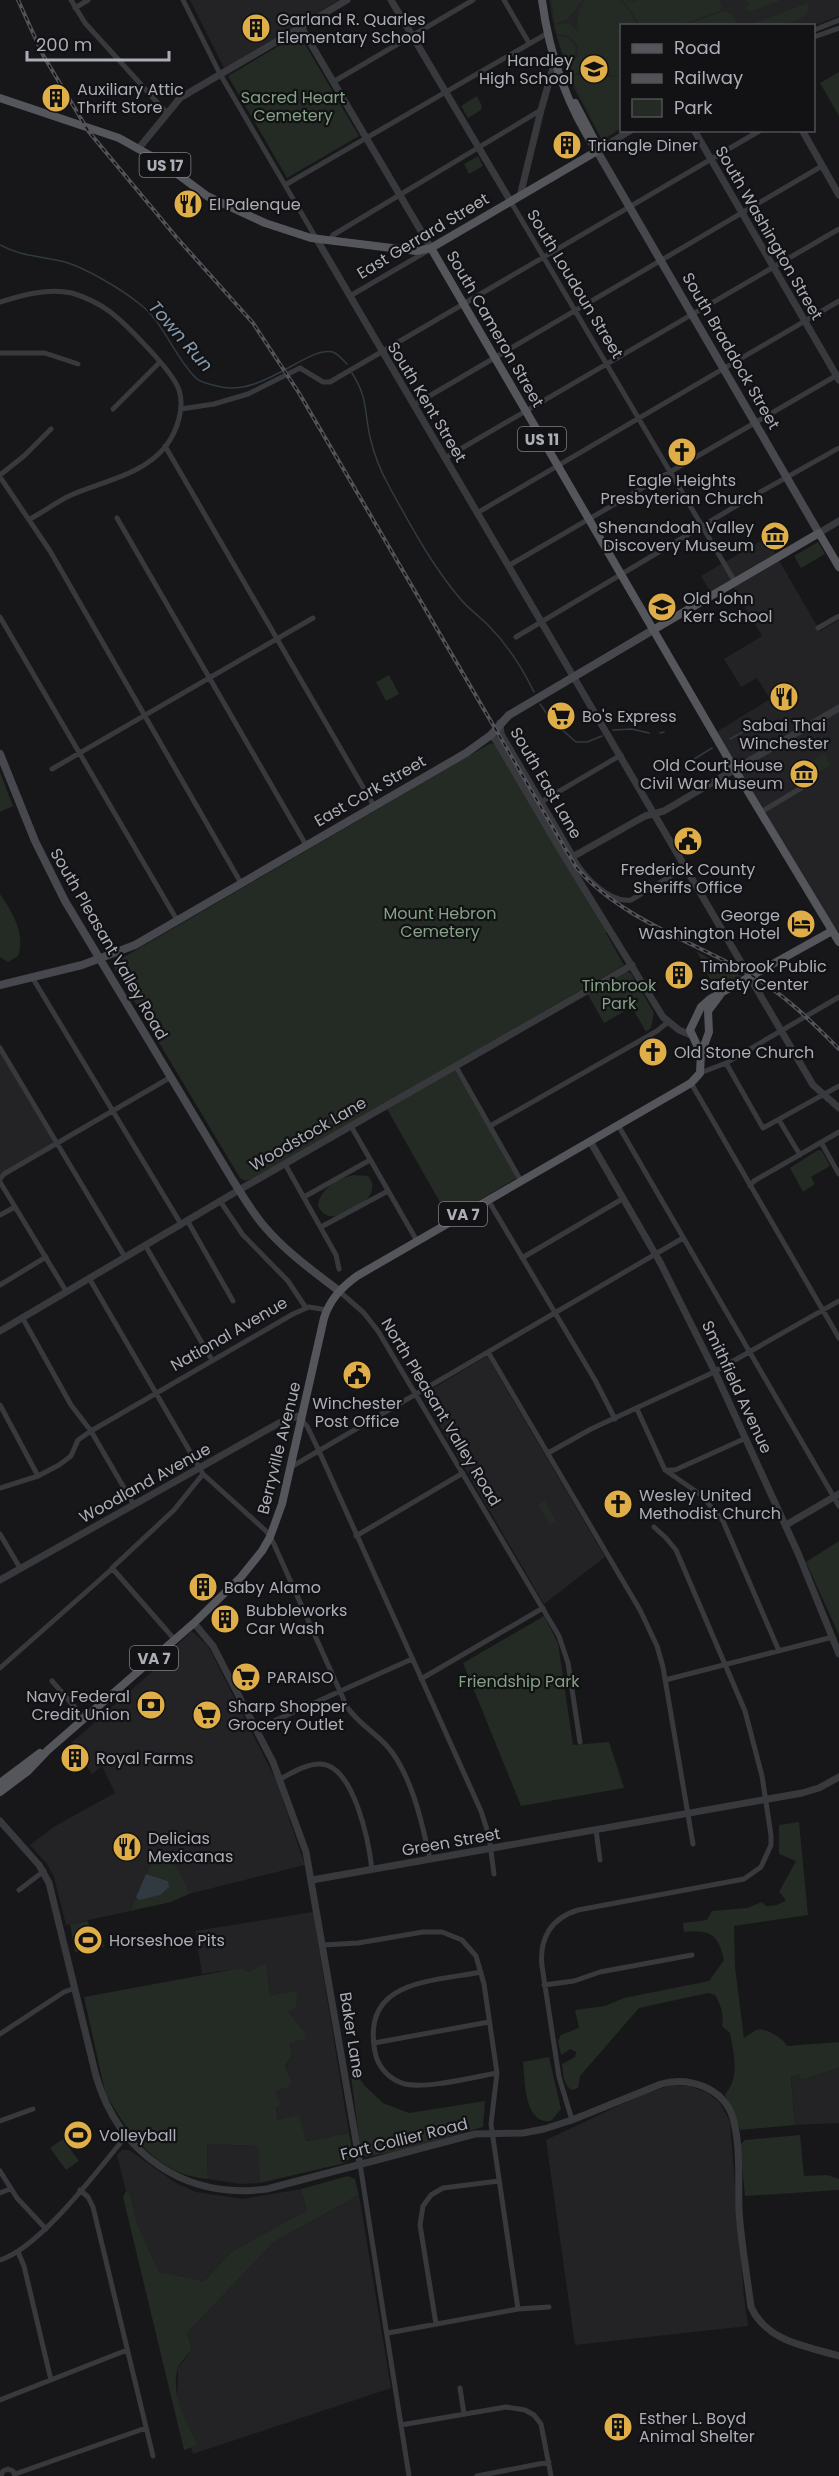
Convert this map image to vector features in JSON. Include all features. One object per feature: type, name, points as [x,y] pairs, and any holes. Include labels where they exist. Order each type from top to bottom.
[{"type":"main road","name":"South Braddock Street","points":[[542,0],[555,61],[578,120],[839,567]]},
{"type":"main road","name":"US 17","points":[[0,98],[96,128],[139,148],[195,188],[222,204],[280,228],[330,240],[416,251],[431,248]]},
{"type":"main road","name":"East Gerrard Street","points":[[431,248],[597,151]]},
{"type":"main road","name":"South Cameron Street","points":[[431,248],[736,771]]},
{"type":"main road","name":"East Cork Street","points":[[0,985],[99,959],[127,949],[472,750],[491,735],[500,723],[819,533]]},
{"type":"main road","name":"South Pleasant Valley Road","points":[[0,754],[43,858],[99,959],[171,1077]]},
{"type":"main road","name":"US 11","points":[[736,771],[836,929],[839,942]]},
{"type":"main road","points":[[701,1054],[693,1036],[693,1023],[704,1003],[836,929]]},
{"type":"main road","points":[[700,1073],[701,1054],[709,1032],[707,1024],[710,1006],[720,995]]},
{"type":"main road","points":[[693,1023],[700,1020],[707,1024]]},
{"type":"main road","points":[[693,1036],[701,1039],[706,1036]]},
{"type":"main road","name":"VA 7","points":[[327,1310],[339,1291],[357,1276],[691,1083],[700,1073]]},
{"type":"main road","name":"North Pleasant Valley Road","points":[[171,1077],[257,1217],[278,1242],[339,1291]]},
{"type":"main road","name":"Berryville Avenue","points":[[0,1792],[28,1771],[48,1750],[194,1623],[249,1569],[270,1537],[282,1504],[327,1310]]},
{"type":"main road","name":"Berryville Avenue","points":[[0,1783],[44,1750],[48,1750]]},
{"type":"street","points":[[71,0],[91,31],[167,113]]},
{"type":"street","points":[[75,8],[88,0]]},
{"type":"street","name":"South Kent Street","points":[[183,0],[220,74],[813,1085],[839,1108]]},
{"type":"street","points":[[139,148],[180,98],[347,0]]},
{"type":"street","name":"South Loudoun Street","points":[[392,0],[735,582]]},
{"type":"street","points":[[333,82],[473,0]]},
{"type":"street","points":[[504,0],[529,44]]},
{"type":"street","points":[[815,34],[839,20]]},
{"type":"street","name":"South Cameron Street","points":[[301,27],[431,248]]},
{"type":"street","points":[[815,35],[839,28]]},
{"type":"street","points":[[285,185],[548,33]]},
{"type":"street","points":[[520,196],[555,61]]},
{"type":"street","points":[[330,240],[333,235],[541,110]]},
{"type":"street","points":[[597,151],[628,132]]},
{"type":"street","name":"South Washington Street","points":[[695,132],[838,376]]},
{"type":"street","points":[[180,409],[214,404],[248,394],[297,368],[305,369],[323,382],[330,382],[758,132]]},
{"type":"street","points":[[803,132],[839,195]]},
{"type":"street","points":[[414,405],[822,166]]},
{"type":"street","points":[[445,458],[839,229]]},
{"type":"street","name":"East Gerrard Street","points":[[350,296],[431,248]]},
{"type":"street","points":[[0,302],[45,291],[82,296],[110,312],[159,362],[177,386],[180,409],[176,427],[165,447],[152,460],[136,470],[76,493],[30,519]]},
{"type":"street","points":[[477,513],[839,301]]},
{"type":"street","points":[[0,352],[45,353],[78,364]]},
{"type":"street","points":[[113,409],[159,362]]},
{"type":"street","points":[[508,566],[838,376]]},
{"type":"street","points":[[51,429],[0,476],[30,519],[241,883]]},
{"type":"street","points":[[165,447],[374,806]]},
{"type":"street","points":[[516,637],[839,448]]},
{"type":"street","points":[[117,518],[306,845]]},
{"type":"street","points":[[819,533],[839,521]]},
{"type":"street","points":[[818,628],[839,616]]},
{"type":"street","points":[[0,617],[177,920]]},
{"type":"street","points":[[52,769],[210,680],[313,618]]},
{"type":"street","points":[[570,859],[645,816],[664,811],[736,771],[839,708]]},
{"type":"street","name":"South East Lane","points":[[500,723],[501,734],[541,802],[570,859]]},
{"type":"street","name":"South East Lane","points":[[491,735],[570,859]]},
{"type":"street","points":[[541,802],[621,755]]},
{"type":"street","points":[[761,812],[801,788]]},
{"type":"street","points":[[570,859],[599,887],[614,898],[625,901],[631,900],[686,867]]},
{"type":"street","points":[[570,859],[668,1022],[693,1036]]},
{"type":"street","name":"Woodstock Lane","points":[[0,1331],[220,1201],[632,965]]},
{"type":"street","points":[[32,977],[112,1111],[233,1301]]},
{"type":"street","points":[[700,1073],[726,1063],[839,997]]},
{"type":"street","points":[[490,1126],[657,1031],[668,1022]]},
{"type":"street","points":[[676,1028],[693,1023]]},
{"type":"street","points":[[0,1048],[125,1257]]},
{"type":"street","points":[[726,1063],[763,1128],[839,1086]]},
{"type":"street","points":[[455,1065],[521,1181]]},
{"type":"street","points":[[66,1291],[0,1180],[4,1174],[171,1077]]},
{"type":"street","points":[[691,1083],[839,1338]]},
{"type":"street","points":[[780,1120],[800,1155]]},
{"type":"street","points":[[618,1125],[836,1495],[839,1506]]},
{"type":"street","points":[[351,1126],[417,1241]]},
{"type":"street","points":[[750,1186],[839,1132]]},
{"type":"street","name":"Smithfield Avenue","points":[[590,1141],[656,1254],[716,1372],[786,1525],[839,1654]]},
{"type":"street","points":[[821,1143],[839,1174]]},
{"type":"street","points":[[304,1197],[370,1160]]},
{"type":"street","points":[[285,1164],[338,1258],[339,1269]]},
{"type":"street","points":[[321,1227],[388,1191]]},
{"type":"street","points":[[522,1258],[624,1198]]},
{"type":"street","points":[[488,1200],[595,1380],[615,1419]]},
{"type":"street","points":[[220,1201],[243,1235],[288,1281],[306,1308]]},
{"type":"street","points":[[0,1215],[15,1207]]},
{"type":"street","points":[[291,1467],[683,1238]]},
{"type":"street","points":[[145,1245],[212,1360]]},
{"type":"street","points":[[0,1285],[46,1257]]},
{"type":"street","points":[[89,1278],[202,1471],[270,1537],[340,1692],[358,1722],[380,1740],[396,1760],[414,1800],[429,1859]]},
{"type":"street","name":"North Pleasant Valley Road","points":[[339,1291],[364,1313],[378,1331],[564,1646],[580,1742]]},
{"type":"street","points":[[548,1453],[575,1437],[716,1372],[839,1301]]},
{"type":"street","name":"National Avenue","points":[[0,1488],[38,1476],[69,1459],[78,1440],[91,1431],[306,1308],[320,1307],[327,1310]]},
{"type":"street","points":[[22,1317],[71,1405],[91,1431],[134,1505]]},
{"type":"street","points":[[488,1352],[640,1610],[657,1646],[693,1844]]},
{"type":"street","points":[[0,1405],[38,1476]]},
{"type":"street","points":[[637,1409],[665,1470],[701,1496],[723,1521],[779,1651]]},
{"type":"street","name":"Woodland Avenue","points":[[0,1580],[134,1505],[202,1471],[292,1416],[297,1416],[302,1421]]},
{"type":"street","points":[[302,1421],[307,1426],[319,1451],[482,1814],[491,1848],[494,1874]]},
{"type":"street","points":[[665,1470],[675,1470],[746,1438]]},
{"type":"street","points":[[0,1668],[112,1569],[174,1510],[202,1471]]},
{"type":"street","points":[[356,1536],[463,1473]]},
{"type":"street","points":[[786,1525],[836,1495]]},
{"type":"street","points":[[572,2120],[559,2077],[544,1985],[541,1957],[543,1942],[550,1928],[564,1915],[578,1910],[737,1881],[756,1872],[765,1861],[771,1845],[766,1799],[748,1720],[676,1550],[654,1527]]},
{"type":"street","points":[[0,1534],[20,1568]]},
{"type":"street","points":[[112,1569],[175,1640]]},
{"type":"street","points":[[421,1679],[543,1608]]},
{"type":"street","name":"Baker Lane","points":[[194,1623],[213,1646],[256,1729],[280,1779],[306,1852],[388,2333],[409,2476]]},
{"type":"street","points":[[665,1680],[833,1637]]},
{"type":"street","points":[[256,1729],[412,1659]]},
{"type":"street","points":[[52,1681],[85,1719]]},
{"type":"street","points":[[280,1779],[319,1764],[329,1765],[339,1771],[360,1814],[372,1870]]},
{"type":"street","name":"Green Street","points":[[312,1880],[811,1791],[839,1777]]},
{"type":"street","name":"Fort Collier Road","points":[[0,1821],[44,1871],[52,1892],[100,2089],[109,2110],[126,2136],[144,2154],[169,2172],[194,2183],[228,2190],[267,2189],[465,2136],[534,2132],[572,2120],[669,2082],[684,2081],[698,2084],[718,2097],[729,2110],[734,2124],[744,2254],[751,2307],[754,2314],[775,2335],[839,2356]]},
{"type":"street","points":[[596,1830],[600,1860]]},
{"type":"street","points":[[19,1890],[44,1871]]},
{"type":"street","points":[[323,1945],[358,1944],[423,1932],[442,1932],[456,1936],[468,1945],[476,1956],[481,1972],[497,2073],[491,2114],[492,2133],[518,2309]]},
{"type":"street","points":[[544,1985],[574,1981],[600,1972],[692,1955]]},
{"type":"street","points":[[481,1972],[410,1985],[391,1995],[382,2004],[375,2017],[372,2029],[375,2054],[382,2068],[391,2078],[403,2083],[422,2085],[497,2073]]},
{"type":"street","points":[[0,2034],[64,1992],[75,1988]]},
{"type":"street","points":[[374,2043],[489,2022]]},
{"type":"street","points":[[0,2121],[33,2109]]},
{"type":"street","points":[[0,2260],[18,2252],[46,2229],[126,2136]]},
{"type":"street","points":[[0,2171],[10,2189],[46,2229]]},
{"type":"street","points":[[436,2324],[420,2225],[423,2206],[431,2195],[443,2188],[499,2181]]},
{"type":"street","points":[[0,2193],[10,2189]]},
{"type":"street","points":[[80,2190],[88,2197],[93,2207],[153,2456]]},
{"type":"street","points":[[18,2252],[24,2266],[51,2380]]},
{"type":"street","points":[[388,2333],[518,2309],[549,2307]]},
{"type":"street","points":[[0,2400],[127,2350]]},
{"type":"street","points":[[459,2388],[464,2414]]},
{"type":"street","points":[[401,2425],[506,2407],[529,2412],[541,2424],[551,2476]]},
{"type":"street","points":[[1,2476],[6,2469],[11,2470],[15,2475],[146,2428]]},
{"type":"street","points":[[477,2476],[549,2462]]},
{"type":"shaded area","points":[[190,0],[339,0],[224,68]]},
{"type":"shaded area","name":"Handley High School","points":[[549,0],[839,0],[839,16],[815,25],[620,24],[620,130],[602,141],[571,83],[554,28]]},
{"type":"shaded area","points":[[766,538],[820,631],[839,620],[839,939],[716,732],[770,699],[757,678],[741,687],[724,659],[762,636],[730,582],[711,593],[701,576]]},
{"type":"shaded area","points":[[0,1048],[57,1144],[0,1176]]},
{"type":"shaded area","points":[[487,1356],[605,1557],[544,1604],[422,1395]]},
{"type":"shaded area","points":[[192,1631],[208,1646],[276,1780],[305,1865],[189,1894],[187,1886],[152,1861],[130,1911],[66,1925],[54,1877],[47,1864],[30,1845],[55,1826],[115,1793],[102,1766],[92,1774],[70,1744],[155,1669],[154,1666]]},
{"type":"shaded area","points":[[146,1874],[168,1881],[169,1887],[160,1895],[139,1900],[136,1897]]},
{"type":"shaded area","points":[[313,1912],[349,2133],[305,2141],[278,2121],[274,2090],[292,2055],[290,2043],[304,2031],[286,2011],[297,1991],[270,1995],[266,1964],[249,1972],[241,1968],[202,1974],[195,1931]]},
{"type":"shaded area","points":[[839,2068],[839,2123],[795,2125],[791,2077],[799,2074],[801,2080]]},
{"type":"shaded area","points":[[671,2085],[690,2086],[708,2093],[720,2103],[730,2122],[748,2326],[575,2345],[546,2140],[639,2096]]},
{"type":"shaded area","points":[[207,2144],[259,2146],[260,2183],[240,2184],[208,2179]]},
{"type":"shaded area","points":[[122,2150],[129,2150],[176,2183],[196,2192],[243,2199],[301,2189],[307,2210],[231,2252],[204,2281],[159,2272],[137,2223],[130,2193],[126,2191],[117,2155]]},
{"type":"shaded area","points":[[359,2195],[391,2388],[193,2454],[177,2399],[178,2368],[192,2350],[187,2333],[274,2242]]},
{"type":"green space","points":[[551,0],[583,0],[568,19],[555,24]]},
{"type":"green space","points":[[584,0],[620,0],[630,12],[636,24],[620,24],[620,76],[598,69],[590,60],[579,36],[579,11]]},
{"type":"green space","points":[[622,0],[634,0],[628,3],[638,0],[719,0],[722,6],[719,11],[684,24],[638,24]]},
{"type":"green space","points":[[743,0],[781,0],[749,12],[746,7],[751,4]]},
{"type":"green space","points":[[808,3],[809,11],[789,23],[752,24]]},
{"type":"green space","points":[[724,11],[731,14],[738,24],[688,24]]},
{"type":"green space","points":[[568,23],[577,30],[588,60],[584,70],[570,76],[566,67],[576,59],[578,45],[568,35],[557,34],[555,25]]},
{"type":"green space","name":"Sacred Heart Cemetery","points":[[299,34],[359,136],[287,178],[228,76]]},
{"type":"green space","points":[[557,36],[569,38],[576,48],[575,57],[566,65]]},
{"type":"green space","points":[[593,70],[610,77],[620,77],[620,129],[602,139],[570,77]]},
{"type":"green space","points":[[839,72],[839,116],[820,83]]},
{"type":"green space","points":[[477,96],[482,106],[481,110],[468,118],[461,106]]},
{"type":"green space","points":[[478,156],[483,166],[469,174],[464,164]]},
{"type":"green space","points":[[818,542],[825,554],[801,568],[794,556]]},
{"type":"green space","points":[[389,675],[399,694],[386,701],[376,682]]},
{"type":"green space","name":"Mount Hebron Cemetery","points":[[491,743],[496,745],[608,931],[606,933],[624,965],[257,1177],[245,1181],[240,1178],[112,964]]},
{"type":"green space","points":[[826,753],[828,763],[832,764],[818,773],[811,762]]},
{"type":"green space","points":[[0,772],[13,806],[0,812]]},
{"type":"green space","points":[[0,894],[13,915],[20,939],[18,956],[8,962],[0,957]]},
{"type":"green space","points":[[696,951],[741,976],[720,988],[714,985]]},
{"type":"green space","name":"Timbrook Park","points":[[625,971],[631,973],[654,1013],[651,1028],[646,1032],[632,1007],[604,1023],[587,993]]},
{"type":"green space","points":[[455,1070],[517,1178],[449,1218],[387,1109]]},
{"type":"green space","points":[[818,1150],[822,1151],[830,1166],[811,1177],[815,1184],[803,1192],[790,1168]]},
{"type":"green space","points":[[354,1175],[368,1176],[372,1184],[372,1191],[368,1198],[361,1205],[344,1214],[329,1216],[324,1213],[318,1206],[322,1194],[336,1182]]},
{"type":"green space","points":[[545,1501],[556,1521],[550,1525],[538,1505]]},
{"type":"green space","points":[[839,1541],[839,1635],[806,1562]]},
{"type":"green space","name":"Friendship Park","points":[[544,1616],[558,1643],[573,1745],[609,1742],[624,1788],[521,1806],[463,1663]]},
{"type":"green space","points":[[799,1822],[808,1915],[734,1926],[735,1967],[744,2038],[755,2031],[765,2030],[774,2034],[787,2046],[839,2042],[839,2068],[801,2080],[799,2074],[791,2077],[795,2125],[740,2130],[725,2095],[733,2081],[734,2073],[730,2033],[722,2026],[722,2014],[715,1995],[708,1993],[639,2008],[580,2076],[578,2088],[572,2090],[569,2088],[564,2079],[562,2064],[575,2057],[576,2052],[570,2049],[561,2055],[558,2041],[561,2035],[579,2028],[575,2010],[605,2006],[624,1998],[709,1981],[724,1960],[719,1944],[707,1933],[684,1932],[683,1923],[707,1920],[712,1911],[747,1908],[762,1902],[766,1906],[774,1905],[786,1900],[779,1892],[796,1861],[779,1854],[779,1825]]},
{"type":"green space","points":[[152,1861],[174,1863],[189,1894],[171,1902],[130,1911],[136,1897],[139,1900],[168,1881],[146,1874]]},
{"type":"green space","name":"Horseshoe Pits","points":[[88,1921],[91,1934],[101,1932],[104,1947],[75,1952],[70,1924]]},
{"type":"green space","points":[[266,1963],[270,1995],[297,1991],[296,2008],[287,2011],[304,2031],[306,2039],[290,2043],[292,2055],[285,2067],[291,2081],[288,2088],[275,2090],[280,2104],[276,2108],[278,2120],[299,2115],[306,2141],[349,2133],[351,2157],[345,2163],[260,2183],[258,2146],[207,2144],[208,2179],[174,2170],[159,2161],[134,2136],[105,2092],[84,1997],[241,1968],[249,1972]]},
{"type":"green space","points":[[549,2057],[561,2109],[551,2121],[542,2120],[531,2109],[523,2062]]},
{"type":"green space","points":[[349,2061],[364,2085],[383,2103],[409,2113],[485,2101],[483,2127],[399,2151],[365,2157],[361,2152]]},
{"type":"green space","points":[[800,2135],[804,2176],[827,2175],[839,2179],[839,2190],[745,2196],[740,2145],[745,2140]]},
{"type":"green space","points":[[63,2139],[79,2161],[66,2170],[50,2148]]},
{"type":"green space","points":[[348,2176],[355,2179],[359,2195],[274,2242],[187,2333],[192,2350],[178,2368],[176,2388],[180,2408],[198,2445],[184,2450],[123,2197],[126,2191],[130,2193],[137,2223],[159,2272],[204,2281],[231,2252],[307,2210],[301,2189]]},
{"type":"waterway","name":"Town Run","points":[[0,245],[22,254],[70,264],[124,292],[157,321],[188,370],[203,382],[234,388],[250,385],[323,352],[333,352],[347,364]]},
{"type":"waterway","name":"Town Run","points":[[352,373],[363,397],[370,437],[378,463],[413,530],[461,600],[487,624],[507,648],[534,692]]},
{"type":"waterway","name":"Town Run","points":[[540,704],[552,721],[576,742],[587,742],[602,736]]},
{"type":"waterway","name":"Town Run","points":[[730,739],[765,720]]},
{"type":"waterway","name":"Town Run","points":[[613,730],[632,729],[649,733]]},
{"type":"waterway","name":"Town Run","points":[[660,733],[664,732]]},
{"type":"waterway","name":"Town Run","points":[[688,763],[712,748]]},
{"type":"railway","points":[[18,0],[43,55],[89,132],[177,238],[253,323],[299,393],[576,867],[613,901],[635,915],[729,963],[775,991],[798,1009],[839,1049]]},
{"type":"place","name":"Garland R. Quarles Elementary School","points":[[256,28]]},
{"type":"place","name":"Handley High School","points":[[594,69]]},
{"type":"place","name":"Auxiliary Attic Thrift Store","points":[[56,98]]},
{"type":"place","name":"Triangle Diner","points":[[567,145]]},
{"type":"place","name":"El Palenque","points":[[188,204]]},
{"type":"place","name":"Eagle Heights Presbyterian Church","points":[[682,452]]},
{"type":"place","name":"Shenandoah Valley Discovery Museum","points":[[775,536]]},
{"type":"place","name":"Old John Kerr School","points":[[662,607]]},
{"type":"place","name":"Sabai Thai Winchester","points":[[784,697]]},
{"type":"place","name":"Bo's Express","points":[[561,716]]},
{"type":"place","name":"Old Court House Civil War Museum","points":[[804,774]]},
{"type":"place","name":"Frederick County Sheriffs Office","points":[[688,841]]},
{"type":"place","name":"George Washington Hotel","points":[[801,924]]},
{"type":"place","name":"Timbrook Public Safety Center","points":[[679,975]]},
{"type":"place","name":"Old Stone Church","points":[[653,1052]]},
{"type":"place","name":"Winchester Post Office","points":[[357,1375]]},
{"type":"place","name":"Wesley United Methodist Church","points":[[618,1504]]},
{"type":"place","name":"Baby Alamo","points":[[203,1587]]},
{"type":"place","name":"Bubbleworks Car Wash","points":[[225,1619]]},
{"type":"place","name":"PARAISO","points":[[246,1677]]},
{"type":"place","name":"Navy Federal Credit Union","points":[[151,1705]]},
{"type":"place","name":"Sharp Shopper Grocery Outlet","points":[[207,1715]]},
{"type":"place","name":"Royal Farms","points":[[75,1758]]},
{"type":"place","name":"Delicias Mexicanas","points":[[127,1847]]},
{"type":"place","name":"Horseshoe Pits","points":[[88,1940]]},
{"type":"place","name":"Volleyball","points":[[78,2135]]},
{"type":"place","name":"Esther L. Boyd Animal Shelter","points":[[618,2427]]}]
